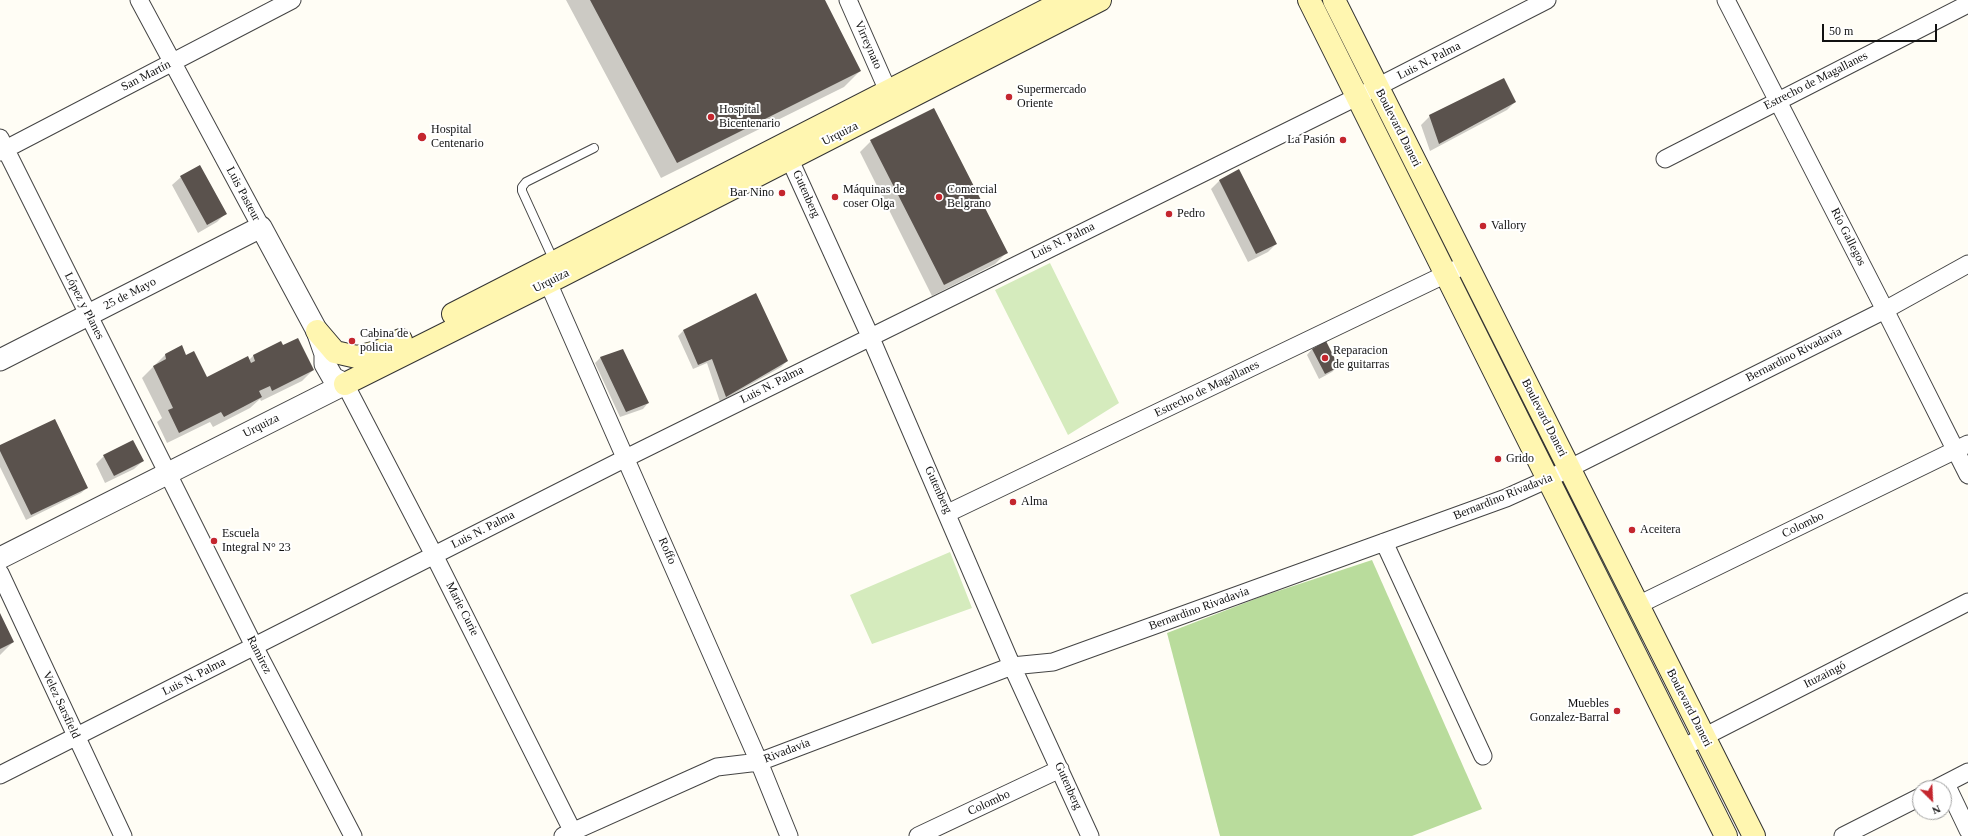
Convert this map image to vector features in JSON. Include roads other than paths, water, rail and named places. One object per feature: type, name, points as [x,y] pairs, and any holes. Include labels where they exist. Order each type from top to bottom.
[{"type":"main road","name":"Urquiza","points":[[786,152],[888,91],[1066,0]]},
{"type":"main road","name":"Urquiza","points":[[345,384],[551,272],[786,152],[1100,0]]},
{"type":"main road","points":[[1311,5],[1334,0]]},
{"type":"main road","name":"Boulevard Daneri","points":[[1334,0],[1754,836]]},
{"type":"main road","name":"Boulevard Daneri","points":[[1311,5],[1726,836]]},
{"type":"main road","name":"Urquiza","points":[[317,331],[335,352],[357,357],[380,351],[551,272]]},
{"type":"main road","points":[[1637,657],[1658,646]]},
{"type":"street","name":"Luis Pasteur","points":[[139,0],[317,331],[325,354],[325,364],[333,378],[345,384]]},
{"type":"street","name":"San Martín","points":[[2,146],[172,63],[292,0]]},
{"type":"street","name":"Virreynato","points":[[848,0],[888,91]]},
{"type":"street","name":"Luis N. Palma","points":[[0,776],[434,554],[870,336],[1377,87],[1547,0]]},
{"type":"street","name":"Río Gallegos","points":[[1726,0],[1885,310],[1962,447],[1968,475]]},
{"type":"street","name":"Estrecho de Magallanes","points":[[1665,160],[1968,4]]},
{"type":"street","name":"López y Planes","points":[[2,146],[168,474]]},
{"type":"street","name":"Gutenberg","points":[[786,152],[870,336],[948,513],[1012,666],[1090,836]]},
{"type":"street","name":"25 de Mayo","points":[[0,360],[260,227]]},
{"type":"street","name":"Estrecho de Magallanes","points":[[948,513],[1467,264]]},
{"type":"street","name":"Bernardino Rivadavia","points":[[1012,666],[1053,662],[1506,498],[1548,479],[1885,310],[1968,264]]},
{"type":"street","name":"Roffo","points":[[551,272],[626,458],[759,762],[789,836]]},
{"type":"street","name":"Urquiza","points":[[0,558],[345,384]]},
{"type":"street","name":"Marie Curie","points":[[345,384],[434,554],[571,835]]},
{"type":"street","name":"Colombo","points":[[1638,605],[1962,447]]},
{"type":"street","name":"Ramirez","points":[[168,474],[254,646],[353,836]]},
{"type":"street","points":[[1384,542],[1483,756]]},
{"type":"street","name":"Velez Sarsfield","points":[[0,573],[123,836]]},
{"type":"street","name":"Ituzaingó","points":[[1682,748],[1968,602]]},
{"type":"street","name":"Rivadavia","points":[[571,835],[718,767],[759,762],[1012,666]]},
{"type":"street","name":"Colombo","points":[[918,836],[1060,769]]},
{"type":"street","points":[[1952,781],[1968,772]]},
{"type":"street","points":[[1843,836],[1912,801]]},
{"type":"street","points":[[1952,803],[1968,830]]},
{"type":"lane","points":[[551,272],[522,192],[522,187],[526,182],[594,148]]},
{"type":"place","name":"Supermercado Oriente","points":[[1009,97]]},
{"type":"place","name":"Hospital Bicentenario","points":[[711,117]]},
{"type":"place","name":"Hospital Centenario","points":[[422,137]]},
{"type":"place","name":"La Pasión","points":[[1343,140]]},
{"type":"place","name":"Bar Nino","points":[[782,193]]},
{"type":"place","name":"Máquinas de coser Olga","points":[[835,197]]},
{"type":"place","name":"Comercial Belgrano","points":[[939,197]]},
{"type":"place","name":"Pedro","points":[[1169,214]]},
{"type":"place","name":"Vallory","points":[[1483,226]]},
{"type":"place","name":"Cabina de policia","points":[[352,341]]},
{"type":"place","name":"Reparacion de guitarras","points":[[1325,358]]},
{"type":"place","name":"Grido","points":[[1498,459]]},
{"type":"place","name":"Alma","points":[[1013,502]]},
{"type":"place","name":"Aceitera","points":[[1632,530]]},
{"type":"place","name":"Escuela Integral N° 23","points":[[214,541]]},
{"type":"place","name":"Muebles Gonzalez-Barral","points":[[1617,711]]}]
